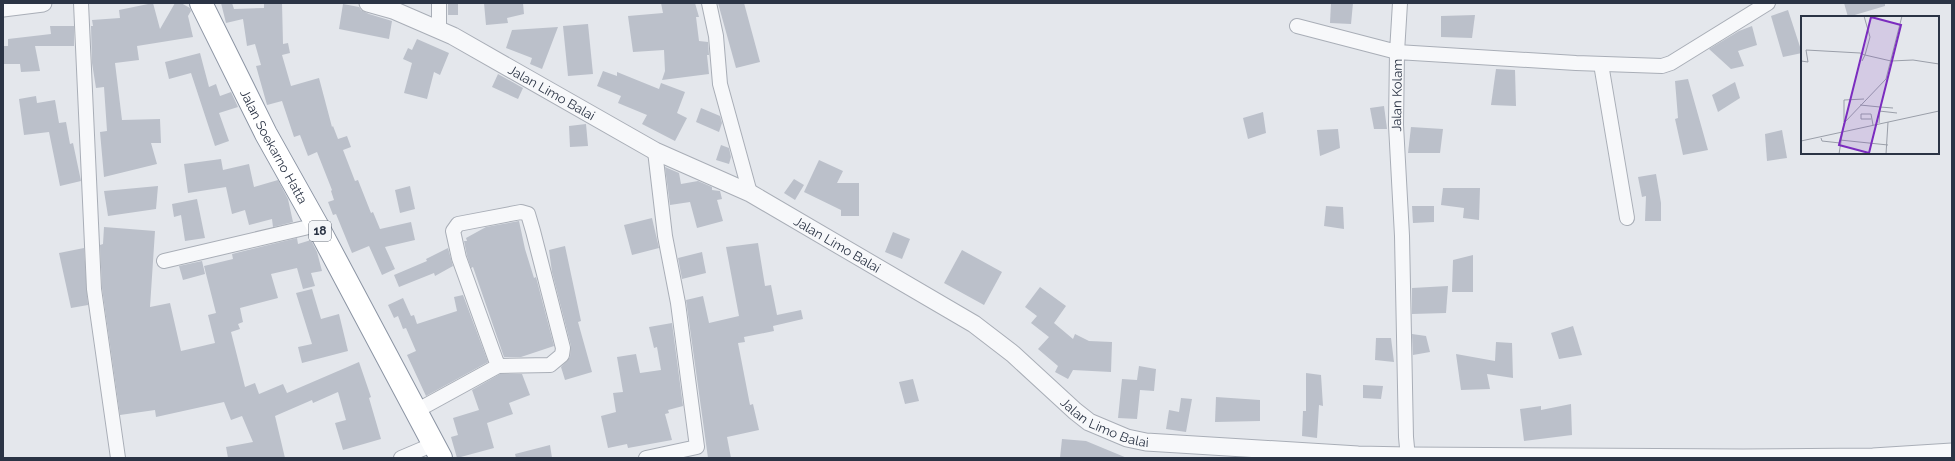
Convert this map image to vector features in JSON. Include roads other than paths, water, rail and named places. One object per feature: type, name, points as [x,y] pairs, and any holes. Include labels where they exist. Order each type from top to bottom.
[{"type":"highway","name":"Jalan Soekarno Hatta","points":[[201,3],[266,134],[317,225],[438,451]]},
{"type":"street","points":[[3,8],[43,3]]},
{"type":"street","points":[[81,3],[94,290],[118,458]]},
{"type":"street","name":"Jalan Limo Balai","points":[[368,3],[393,10],[453,36],[655,151],[750,193],[974,324],[1014,354],[1075,411],[1089,422],[1126,438],[1146,442],[1408,457],[1873,457],[1952,452]]},
{"type":"street","points":[[439,3],[439,30]]},
{"type":"street","points":[[709,3],[716,36],[720,84],[750,193]]},
{"type":"street","points":[[1297,26],[1397,52],[1400,3]]},
{"type":"street","name":"Jalan Kolam","points":[[1408,457],[1406,437],[1402,236],[1396,125],[1397,52],[1601,64],[1666,65],[1768,3]]},
{"type":"street","points":[[1601,64],[1627,218]]},
{"type":"street","points":[[646,458],[698,453],[678,303],[665,236],[655,151]]},
{"type":"street","points":[[416,411],[498,366],[550,365],[562,356],[563,348],[533,231],[528,214],[521,212],[458,224],[453,231],[459,258],[498,366]]},
{"type":"street","points":[[164,261],[317,225]]},
{"type":"street","points":[[401,458],[438,451]]}]
